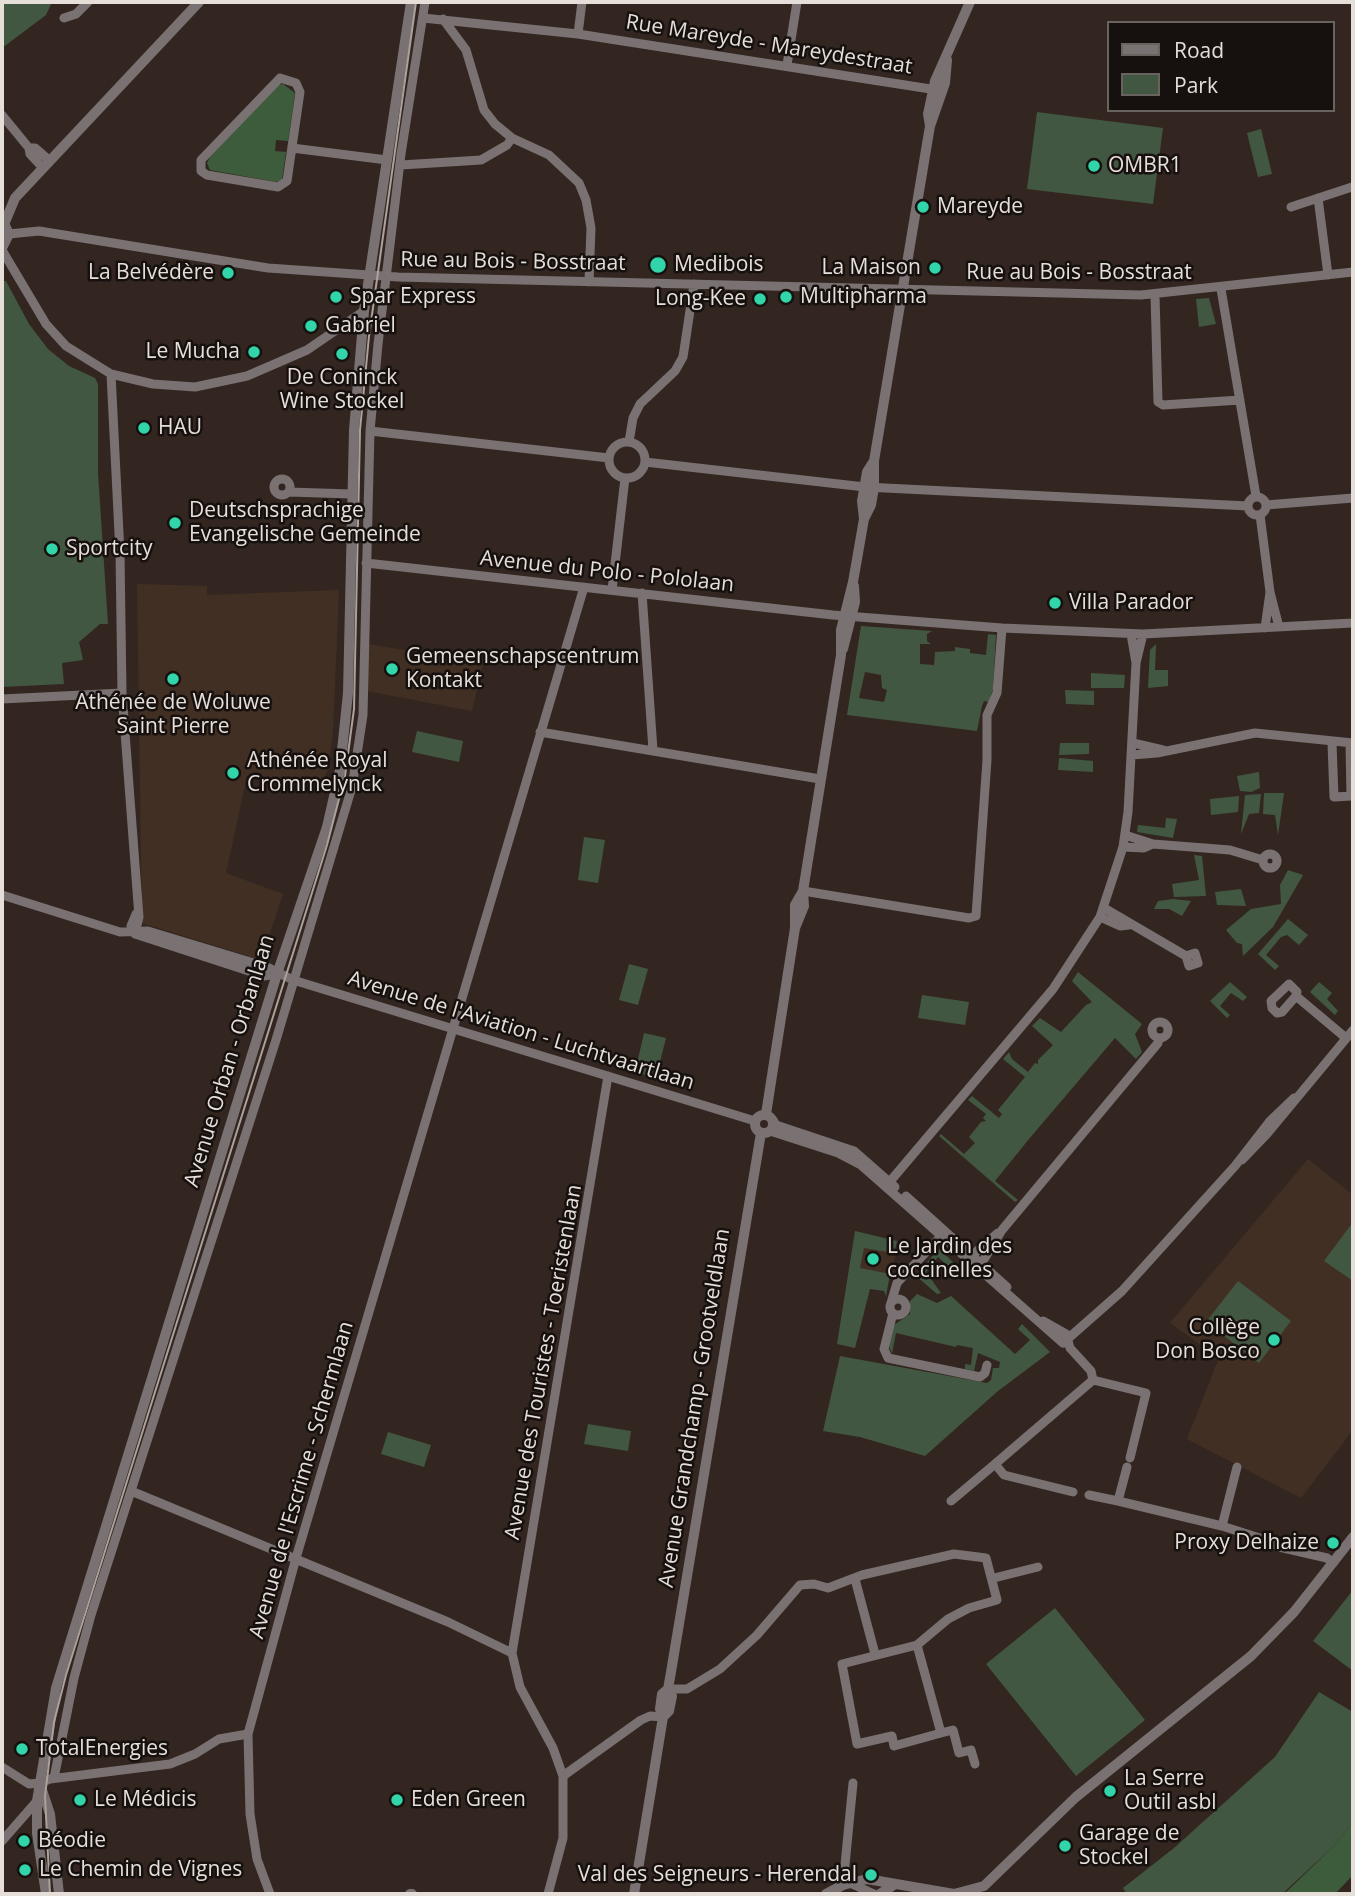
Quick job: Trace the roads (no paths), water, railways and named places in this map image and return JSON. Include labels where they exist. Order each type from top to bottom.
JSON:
[{"type":"street","points":[[64,18],[76,14],[88,2]]},
{"type":"street","points":[[2,204],[196,2]]},
{"type":"street","name":"Avenue Orban - Orbanlaan","points":[[46,1894],[37,1833],[37,1801],[45,1739],[64,1660],[277,974],[327,827],[344,748],[348,693],[351,494],[364,311],[411,2]]},
{"type":"street","name":"Avenue Orban - Orbanlaan","points":[[54,1778],[74,1678],[341,830],[356,764],[363,715],[370,431],[378,337],[425,2]]},
{"type":"street","points":[[578,34],[582,2]]},
{"type":"street","points":[[787,65],[797,2]]},
{"type":"street","name":"Avenue Grandchamp - Grootveldlaan","points":[[634,1894],[663,1717],[669,1711],[671,1696],[668,1689],[768,1125],[795,928],[804,906],[803,891],[820,779],[930,126],[947,60],[970,2]]},
{"type":"street","name":"Rue Mareyde - Mareydestraat","points":[[423,18],[578,34],[938,90]]},
{"type":"street","points":[[443,19],[466,50],[484,110],[512,138],[550,155],[579,183],[586,200],[590,228],[589,282]]},
{"type":"street","points":[[280,78],[299,87],[292,148],[287,181],[278,187],[206,175],[200,164],[280,78]]},
{"type":"street","points":[[2,115],[9,128],[29,148],[35,148],[44,163]]},
{"type":"street","points":[[401,165],[481,160],[507,145],[512,138]]},
{"type":"street","points":[[292,148],[387,160]]},
{"type":"street","points":[[44,163],[10,204],[3,221],[9,234],[2,249],[46,324],[80,357],[111,374],[153,384],[195,387],[236,379],[270,368],[307,350],[364,311]]},
{"type":"street","points":[[1291,207],[1352,187]]},
{"type":"street","points":[[1318,198],[1328,275]]},
{"type":"street","name":"Rue au Bois - Bosstraat","points":[[9,234],[32,231],[268,268],[386,276],[589,282],[1155,295],[1353,272]]},
{"type":"street","points":[[629,442],[633,418],[640,404],[675,371],[683,357],[694,284]]},
{"type":"street","points":[[1221,289],[1256,496],[1266,505],[1353,498]]},
{"type":"street","points":[[1155,295],[1158,402],[1163,405],[1240,400]]},
{"type":"street","points":[[362,334],[378,337]]},
{"type":"street","points":[[111,374],[120,553],[122,693],[136,914],[139,926],[135,934]]},
{"type":"street","points":[[370,431],[609,458]]},
{"type":"street","points":[[629,442],[643,450],[645,463],[639,474],[625,478],[615,473],[609,458],[614,447],[629,442]]},
{"type":"street","points":[[645,463],[869,488],[1248,506]]},
{"type":"street","points":[[612,590],[625,478]]},
{"type":"street","points":[[289,492],[351,494]]},
{"type":"street","points":[[1248,506],[1256,496]]},
{"type":"street","points":[[1266,505],[1260,515],[1270,592],[1279,627]]},
{"type":"street","points":[[1248,506],[1252,513],[1260,515]]},
{"type":"street","name":"Avenue du Polo - Pololaan","points":[[366,563],[848,616],[1002,628],[1143,634],[1353,623]]},
{"type":"street","name":"Avenue de l'Escrime - Schermlaan","points":[[270,1894],[257,1858],[250,1814],[247,1734],[296,1558],[584,587]]},
{"type":"street","points":[[1265,628],[1270,592]]},
{"type":"street","points":[[642,593],[653,750]]},
{"type":"street","points":[[803,891],[969,918],[976,916],[987,760],[987,715],[997,693],[1002,628]]},
{"type":"street","points":[[1131,634],[1136,663]]},
{"type":"street","points":[[887,1184],[1053,989],[1102,912],[1125,835],[1133,743],[1136,663],[1143,634]]},
{"type":"street","points":[[2,699],[122,693]]},
{"type":"street","points":[[540,732],[820,779]]},
{"type":"street","points":[[1132,755],[1157,754],[1163,750],[1255,733],[1352,744],[1351,796],[1334,797],[1332,743]]},
{"type":"street","points":[[1133,743],[1163,750]]},
{"type":"street","points":[[1125,835],[1153,844],[1230,850],[1263,860]]},
{"type":"street","points":[[1123,847],[1144,848],[1153,844]]},
{"type":"street","name":"Avenue de l'Aviation - Luchtvaartlaan","points":[[2,895],[120,932],[135,934],[148,931],[267,967],[293,980],[755,1121]]},
{"type":"street","points":[[1102,912],[1120,926],[1129,925],[1186,956]]},
{"type":"street","points":[[1296,996],[1346,1038]]},
{"type":"street","points":[[1069,1340],[1122,1292],[1235,1166],[1263,1140],[1294,1098],[1353,1030]]},
{"type":"street","points":[[974,1262],[1158,1043],[1159,1038]]},
{"type":"street","name":"Avenue des Touristes - Toeristenlaan","points":[[512,1653],[608,1076]]},
{"type":"street","points":[[755,1121],[757,1129],[776,1125],[854,1151],[974,1262],[1069,1340],[1075,1355],[1091,1371],[1093,1380]]},
{"type":"street","points":[[974,1262],[1002,1230]]},
{"type":"street","points":[[943,1234],[893,1289],[884,1349],[888,1358],[980,1377],[985,1373],[987,1365]]},
{"type":"street","points":[[892,1308],[904,1313],[906,1307],[903,1279]]},
{"type":"street","points":[[892,1308],[898,1298],[904,1301]]},
{"type":"street","points":[[1093,1380],[1146,1393],[1118,1502]]},
{"type":"street","points":[[951,1500],[1093,1380]]},
{"type":"street","points":[[995,1464],[1004,1475],[1073,1492]]},
{"type":"street","points":[[1222,1526],[1237,1467]]},
{"type":"street","points":[[131,1491],[448,1622],[512,1653],[520,1687],[552,1748],[562,1776],[563,1838],[548,1894]]},
{"type":"street","points":[[1089,1495],[1222,1526],[1279,1547],[1327,1558],[1333,1563]]},
{"type":"street","points":[[826,1894],[856,1885],[894,1884],[954,1894],[971,1891],[991,1881],[1076,1797],[1251,1656],[1294,1612],[1353,1537]]},
{"type":"street","points":[[668,1689],[687,1689],[720,1669],[757,1635],[800,1585],[814,1584],[828,1588],[862,1575],[954,1554],[986,1558],[994,1578],[997,1600],[969,1608],[948,1619],[918,1645],[842,1664],[857,1744],[892,1736],[894,1746],[953,1730],[959,1753],[971,1749],[975,1764]]},
{"type":"street","points":[[994,1578],[1038,1567]]},
{"type":"street","points":[[855,1579],[875,1654]]},
{"type":"street","points":[[918,1645],[941,1733]]},
{"type":"street","points":[[562,1776],[641,1720],[649,1716],[663,1717]]},
{"type":"street","points":[[2,1767],[29,1784],[40,1783],[54,1778],[170,1763],[195,1754],[219,1739],[247,1734]]},
{"type":"street","name":"Avenue Orban - Orbanlaan","points":[[40,1783],[50,1814],[59,1894]]},
{"type":"street","points":[[853,1783],[856,1885]]},
{"type":"street","points":[[2,1841],[37,1801]]},
{"type":"street","points":[[880,1894],[894,1884]]},
{"type":"street","points":[[856,1885],[874,1894]]},
{"type":"tram line","points":[[50,1894],[45,1796],[54,1722],[66,1675],[327,845],[345,776],[354,709],[360,430],[369,336],[416,2]]},
{"type":"place","name":"OMBR1","points":[[1094,166]]},
{"type":"place","name":"Mareyde","points":[[923,207]]},
{"type":"place","name":"Medibois","points":[[658,265]]},
{"type":"place","name":"La Maison","points":[[935,268]]},
{"type":"place","name":"La Belvédère","points":[[228,273]]},
{"type":"place","name":"Spar Express","points":[[336,297]]},
{"type":"place","name":"Multipharma","points":[[786,297]]},
{"type":"place","name":"Long-Kee","points":[[760,299]]},
{"type":"place","name":"Gabriel","points":[[311,326]]},
{"type":"place","name":"Le Mucha","points":[[254,352]]},
{"type":"place","name":"De Coninck Wine Stockel","points":[[342,354]]},
{"type":"place","name":"HAU","points":[[144,428]]},
{"type":"place","name":"Deutschsprachige Evangelische Gemeinde","points":[[175,523]]},
{"type":"place","name":"Sportcity","points":[[52,549]]},
{"type":"place","name":"Villa Parador","points":[[1055,603]]},
{"type":"place","name":"Gemeenschapscentrum Kontakt","points":[[392,669]]},
{"type":"place","name":"Athénée de Woluwe Saint Pierre","points":[[173,679]]},
{"type":"place","name":"Athénée Royal Crommelynck","points":[[233,773]]},
{"type":"place","name":"Le Jardin des coccinelles","points":[[873,1259]]},
{"type":"place","name":"Collège Don Bosco","points":[[1274,1340]]},
{"type":"place","name":"Proxy Delhaize","points":[[1333,1543]]},
{"type":"place","name":"TotalEnergies","points":[[22,1749]]},
{"type":"place","name":"La Serre Outil asbl","points":[[1110,1791]]},
{"type":"place","name":"Le Médicis","points":[[80,1800]]},
{"type":"place","name":"Eden Green","points":[[397,1800]]},
{"type":"place","name":"Béodie","points":[[24,1841]]},
{"type":"place","name":"Garage de Stockel","points":[[1065,1846]]},
{"type":"place","name":"Le Chemin de Vignes","points":[[25,1870]]},
{"type":"place","name":"Val des Seigneurs - Herendal","points":[[871,1875]]}]
